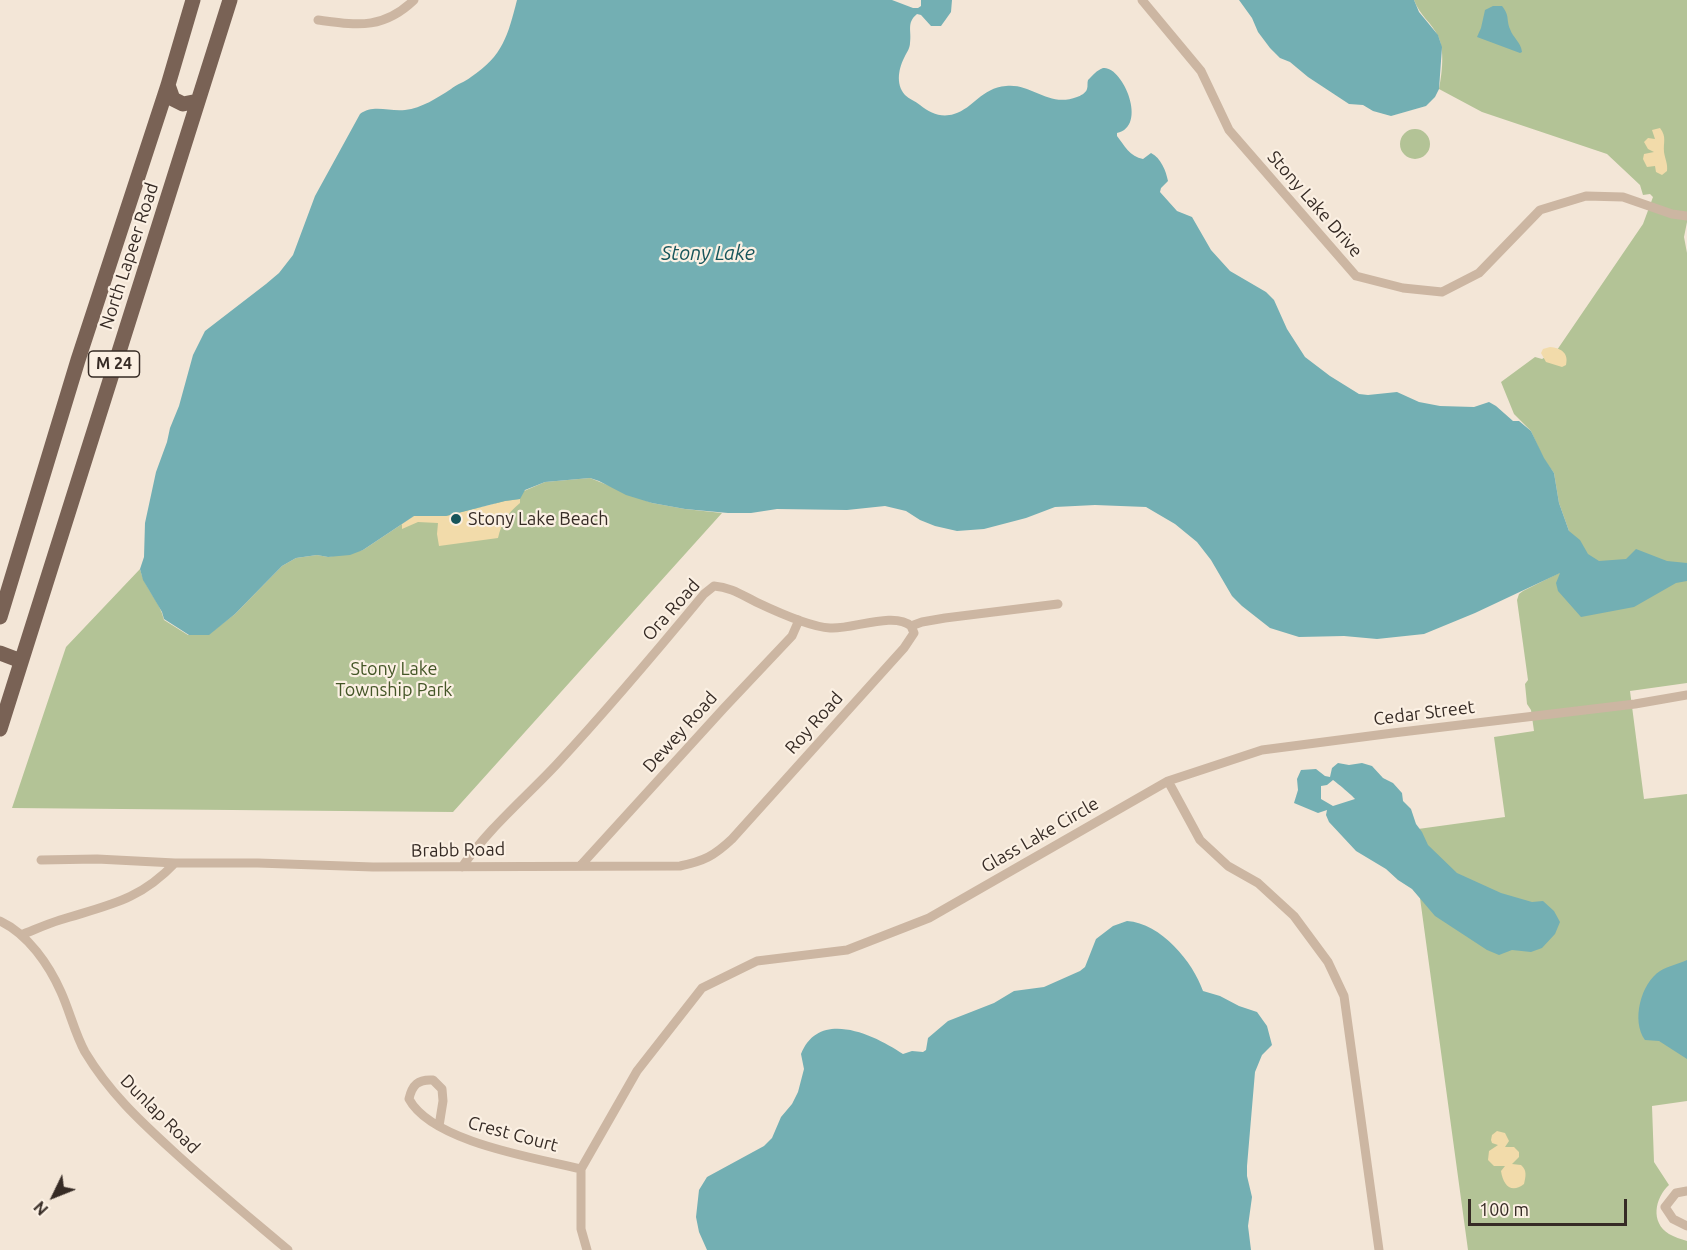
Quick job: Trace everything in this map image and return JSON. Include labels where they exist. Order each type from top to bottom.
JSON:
[{"type":"main road","name":"North Lapeer Road","points":[[0,617],[193,0]]},
{"type":"main road","name":"North Lapeer Road","points":[[0,729],[230,0]]},
{"type":"main road","points":[[168,85],[173,99],[183,104],[198,101]]},
{"type":"main road","points":[[0,653],[21,662]]},
{"type":"street","points":[[318,21],[360,25],[381,22],[403,10],[414,0]]},
{"type":"street","name":"Stony Lake Drive","points":[[1142,0],[1201,71],[1229,130],[1356,276],[1403,288],[1442,292],[1479,273],[1540,210],[1586,196],[1623,196],[1672,214],[1687,216]]},
{"type":"street","name":"Ora Road","points":[[462,867],[475,848],[557,764],[704,594],[714,586],[725,587],[776,612],[830,628],[901,621],[911,626],[945,618],[1058,604]]},
{"type":"street","name":"Dewey Road","points":[[581,865],[786,643],[799,620]]},
{"type":"street","name":"Roy Road","points":[[732,839],[904,648],[914,633],[911,626]]},
{"type":"street","name":"Cedar Street","points":[[1168,781],[1262,750],[1635,704],[1687,695]]},
{"type":"street","points":[[1168,781],[1200,840],[1228,866],[1258,883],[1293,916],[1328,962],[1344,996],[1378,1250]]},
{"type":"street","name":"Glass Lake Circle","points":[[587,1250],[581,1229],[581,1169],[637,1071],[702,988],[757,961],[847,950],[929,918],[1168,781]]},
{"type":"street","name":"Brabb Road","points":[[40,860],[373,867],[680,866],[710,858],[732,839]]},
{"type":"street","points":[[21,935],[59,920],[113,905],[136,894],[164,875],[175,862]]},
{"type":"street","name":"Dunlap Road","points":[[0,921],[9,925],[27,940],[51,972],[62,993],[84,1050],[105,1083],[127,1110],[193,1170],[288,1250]]},
{"type":"street","name":"Crest Court","points":[[439,1126],[443,1101],[442,1089],[433,1080],[418,1082],[411,1087],[409,1099],[414,1110],[439,1126],[461,1139],[581,1169]]},
{"type":"street","points":[[1687,1191],[1676,1193],[1665,1207],[1673,1219],[1687,1226]]},
{"type":"green space","points":[[1414,0],[1687,0],[1687,222],[1684,237],[1687,253],[1687,683],[1630,691],[1644,799],[1687,794],[1687,1101],[1652,1106],[1654,1162],[1669,1185],[1660,1196],[1657,1217],[1663,1229],[1669,1234],[1687,1241],[1687,1250],[1468,1250],[1417,876],[1418,829],[1505,817],[1494,737],[1534,731],[1531,710],[1527,704],[1525,684],[1528,680],[1517,600],[1523,591],[1561,572],[1569,531],[1559,503],[1554,473],[1543,458],[1531,431],[1514,414],[1501,382],[1535,357],[1542,359],[1557,350],[1643,224],[1653,197],[1650,194],[1643,195],[1640,185],[1607,154],[1482,112],[1439,89],[1442,48],[1435,31],[1419,11]]},
{"type":"green space","points":[[1415,129],[1425,134],[1430,144],[1425,154],[1415,159],[1405,154],[1400,144],[1405,134]]},
{"type":"green space","name":"Stony Lake Township Park","points":[[590,478],[652,503],[722,513],[453,812],[12,808],[66,647],[140,569],[164,620],[188,635],[209,634],[235,614],[282,566],[296,558],[317,555],[328,557],[363,550],[414,516],[489,506],[545,482]]},
{"type":"sand","points":[[1660,128],[1664,137],[1667,164],[1667,171],[1662,175],[1656,172],[1655,166],[1647,167],[1643,159],[1644,154],[1654,152],[1648,149],[1644,142],[1648,138],[1655,139],[1652,130]]},
{"type":"sand","points":[[1550,347],[1565,354],[1566,365],[1562,367],[1546,362],[1541,353],[1543,349]]},
{"type":"sand","name":"Stony Lake Beach","points":[[520,499],[520,503],[501,527],[498,538],[439,546],[438,523],[418,522],[402,529],[402,523],[414,516],[446,516]]},
{"type":"sand","points":[[1497,1131],[1505,1133],[1509,1141],[1505,1147],[1514,1147],[1519,1152],[1519,1157],[1512,1164],[1521,1165],[1526,1176],[1524,1184],[1519,1187],[1508,1187],[1501,1171],[1505,1166],[1494,1166],[1488,1160],[1489,1151],[1498,1145],[1492,1143],[1491,1140],[1492,1135]]},
{"type":"water","name":"Stony Lake","points":[[517,0],[892,0],[918,8],[921,6],[921,0],[952,0],[951,12],[941,26],[931,26],[921,15],[917,14],[914,17],[910,24],[910,47],[901,65],[899,76],[900,86],[905,95],[940,115],[961,111],[990,90],[1006,86],[1024,88],[1057,100],[1067,100],[1085,92],[1088,80],[1097,72],[1103,68],[1110,70],[1124,85],[1132,109],[1131,119],[1126,128],[1117,133],[1117,136],[1134,156],[1143,159],[1151,153],[1158,158],[1168,181],[1160,192],[1177,211],[1192,217],[1211,250],[1230,271],[1266,292],[1274,300],[1287,329],[1305,357],[1359,394],[1397,392],[1419,402],[1440,406],[1474,407],[1489,402],[1496,406],[1513,421],[1519,421],[1531,431],[1554,473],[1559,503],[1569,531],[1580,540],[1588,554],[1599,561],[1626,559],[1636,549],[1667,561],[1687,563],[1687,581],[1676,583],[1634,607],[1581,617],[1558,591],[1556,583],[1560,573],[1424,634],[1377,639],[1344,636],[1299,637],[1270,628],[1242,606],[1232,596],[1211,560],[1197,542],[1175,524],[1146,507],[1095,505],[1055,507],[1026,518],[984,529],[957,531],[935,526],[906,511],[885,506],[847,510],[777,509],[751,513],[685,509],[626,495],[590,478],[545,482],[525,490],[520,499],[446,516],[414,516],[363,550],[350,555],[328,557],[317,555],[296,558],[282,566],[235,614],[209,635],[189,635],[164,619],[143,580],[140,569],[144,557],[145,523],[156,472],[179,406],[193,355],[205,331],[279,273],[293,255],[315,196],[360,114],[370,109],[411,109],[435,99],[469,79],[490,61],[503,44]]},
{"type":"water","points":[[1239,0],[1414,0],[1419,12],[1438,35],[1442,47],[1439,89],[1426,106],[1391,116],[1373,111],[1363,105],[1349,104],[1290,62],[1280,58],[1258,32],[1252,18]]},
{"type":"water","points":[[1493,6],[1502,6],[1504,9],[1510,29],[1522,52],[1477,37],[1485,10]]},
{"type":"water","points":[[1338,763],[1349,765],[1362,763],[1372,766],[1402,793],[1403,801],[1411,809],[1416,824],[1428,845],[1457,873],[1501,893],[1532,902],[1543,901],[1554,911],[1560,922],[1555,934],[1542,948],[1531,952],[1512,950],[1499,955],[1487,950],[1435,916],[1412,889],[1386,869],[1356,851],[1329,822],[1326,815],[1327,810],[1318,813],[1294,803],[1298,790],[1297,779],[1301,770],[1316,769],[1330,777],[1332,768]],"holes":[[[1333,780],[1348,792],[1355,799],[1333,806],[1321,799],[1321,786]]]},
{"type":"water","points":[[1127,921],[1140,923],[1152,929],[1174,946],[1192,968],[1203,991],[1257,1012],[1267,1026],[1272,1045],[1262,1055],[1255,1072],[1247,1166],[1252,1197],[1248,1226],[1251,1250],[707,1250],[699,1232],[696,1217],[699,1190],[707,1177],[764,1146],[772,1138],[781,1117],[798,1092],[804,1069],[801,1054],[809,1040],[821,1032],[834,1029],[848,1030],[878,1040],[903,1054],[912,1051],[923,1052],[926,1050],[928,1038],[948,1021],[994,1003],[1014,991],[1044,987],[1080,971],[1085,967],[1096,939],[1113,926]]},
{"type":"water","points":[[1687,960],[1687,1059],[1659,1041],[1645,1040],[1639,1023],[1639,1013],[1643,993],[1653,977],[1663,969]]},
{"type":"place","name":"Stony Lake Beach","points":[[456,519]]}]
